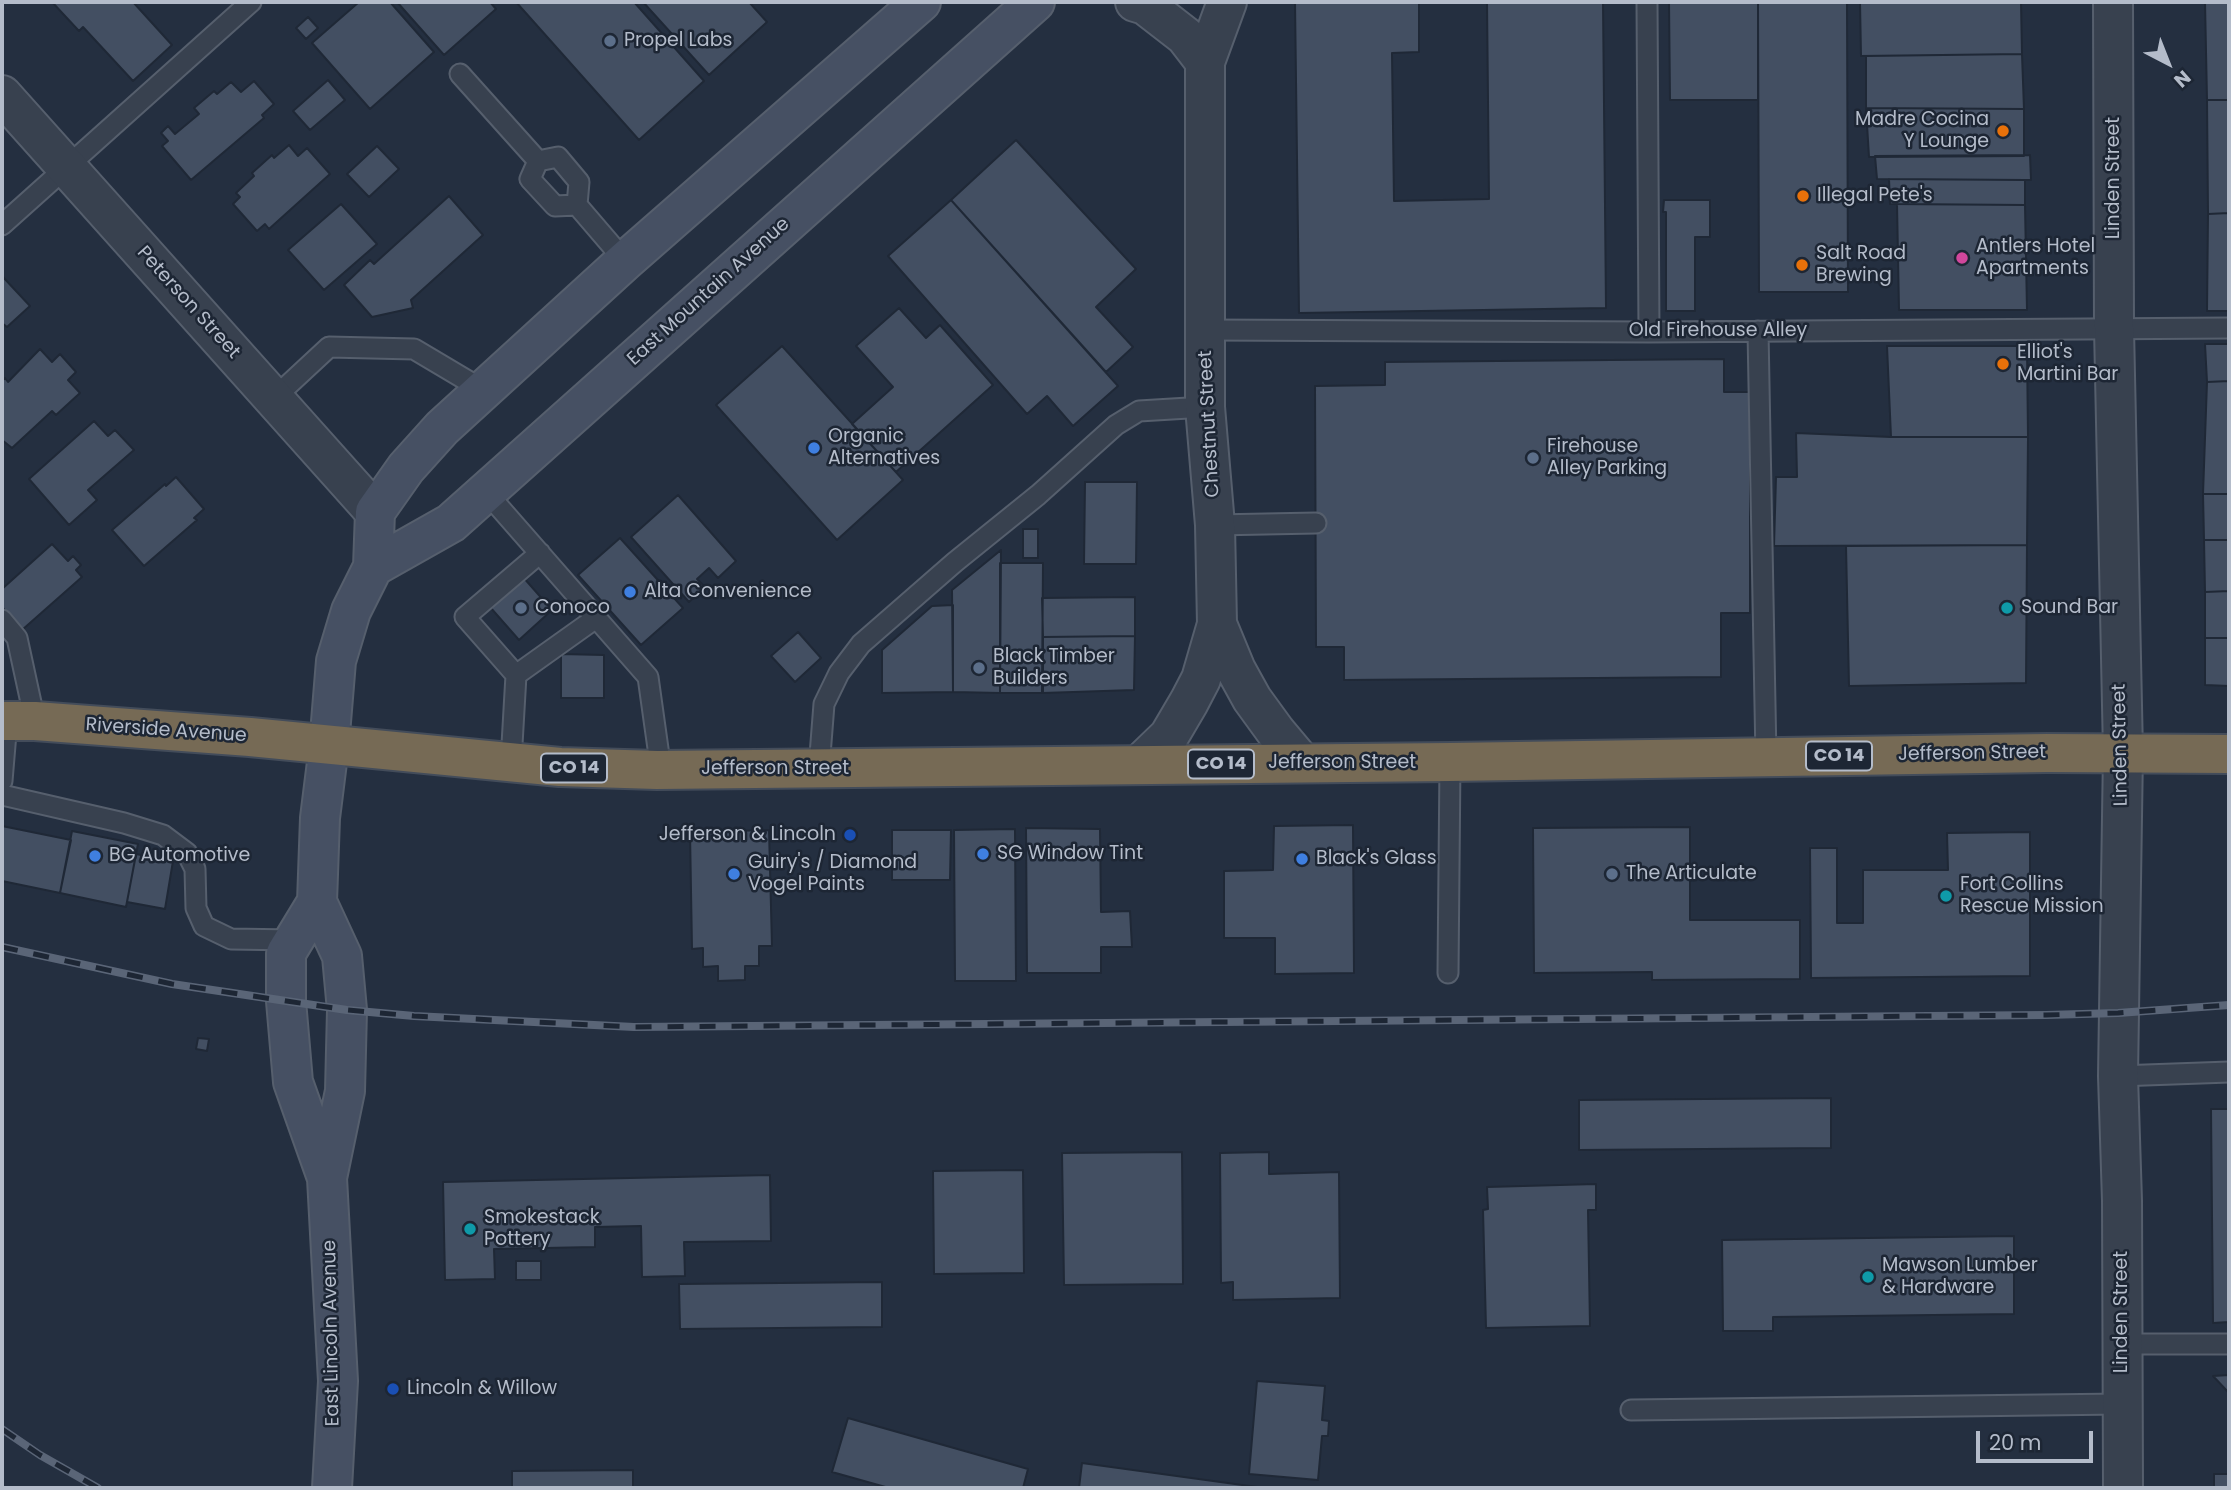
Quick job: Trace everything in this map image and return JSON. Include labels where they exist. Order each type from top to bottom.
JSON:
[{"type":"highway","name":"Riverside Avenue","points":[[15,721],[250,737],[329,746]]},
{"type":"highway","name":"Jefferson Street","points":[[329,746],[560,767],[661,770],[2123,752],[2229,754]]},
{"type":"street","points":[[329,746],[336,661],[351,611],[373,567],[375,512],[406,468],[442,428],[625,261],[921,2]]},
{"type":"street","name":"East Mountain Avenue","points":[[373,567],[451,523],[1035,2]]},
{"type":"street","points":[[1135,2],[1145,5],[1185,36],[1205,62]]},
{"type":"street","points":[[1205,62],[1227,2]]},
{"type":"street","name":"Linden Street","points":[[2113,2],[2114,328],[2123,752],[2118,1076],[2122,1201],[2123,1488]]},
{"type":"street","name":"Chestnut Street","points":[[1140,764],[1169,736],[1189,702],[1201,679],[1217,624],[1215,525],[1205,407],[1205,62]]},
{"type":"street","name":"Peterson Street","points":[[2,95],[375,512]]},
{"type":"street","points":[[1217,624],[1236,670],[1252,699],[1302,763]]},
{"type":"street","name":"East Lincoln Avenue","points":[[329,746],[320,818],[317,902],[342,956],[347,1010],[345,1091],[327,1178],[338,1381],[332,1488]]},
{"type":"street","name":"East Lincoln Avenue","points":[[317,902],[286,953],[286,1001],[293,1082],[327,1178]]},
{"type":"lane","points":[[2,225],[251,2]]},
{"type":"lane","points":[[1647,2],[1649,332]]},
{"type":"lane","points":[[460,74],[538,161]]},
{"type":"lane","points":[[538,161],[558,157],[579,182],[577,205],[625,261]]},
{"type":"lane","points":[[538,161],[530,179],[555,206],[577,205]]},
{"type":"lane","name":"Old Firehouse Alley","points":[[1206,331],[1649,332],[2229,328]]},
{"type":"lane","points":[[1758,331],[1766,758]]},
{"type":"lane","points":[[273,399],[329,348],[414,349],[483,390]]},
{"type":"lane","points":[[819,768],[824,704],[839,673],[861,644],[955,562],[1038,495],[1116,425],[1139,411],[1205,407]]},
{"type":"lane","points":[[486,492],[648,677],[661,770]]},
{"type":"lane","points":[[1215,525],[1316,523]]},
{"type":"lane","points":[[511,762],[516,675],[465,617],[540,553]]},
{"type":"lane","points":[[516,675],[596,618]]},
{"type":"lane","points":[[2,620],[17,638],[15,721],[2,781]]},
{"type":"lane","points":[[1448,973],[1450,762]]},
{"type":"lane","points":[[2,795],[124,822],[163,835],[187,853],[195,869],[196,908],[204,926],[231,939],[294,940]]},
{"type":"lane","points":[[2118,1076],[2229,1072]]},
{"type":"lane","points":[[2122,1344],[2229,1344]]},
{"type":"lane","points":[[1631,1410],[2122,1404]]},
{"type":"building","points":[[52,2],[133,2],[172,45],[133,81],[83,27],[79,31]]},
{"type":"building","points":[[359,2],[390,2],[434,52],[370,109],[312,43]]},
{"type":"building","points":[[397,2],[490,2],[496,9],[444,55]]},
{"type":"building","name":"Propel Labs","points":[[516,2],[634,2],[704,81],[639,140]]},
{"type":"building","points":[[643,2],[749,2],[767,22],[709,75]]},
{"type":"building","points":[[1295,2],[1419,2],[1419,52],[1392,53],[1394,201],[1489,199],[1487,2],[1603,2],[1606,308],[1299,313]]},
{"type":"building","points":[[1669,2],[1758,2],[1758,100],[1670,100]]},
{"type":"building","name":"Illegal Pete's","points":[[1758,2],[1847,2],[1848,292],[1759,292]]},
{"type":"building","points":[[1860,2],[2021,2],[2022,54],[1861,56]]},
{"type":"building","points":[[2205,2],[2229,2],[2229,100],[2207,100]]},
{"type":"building","points":[[308,17],[318,28],[306,39],[296,28]]},
{"type":"building","points":[[2022,54],[2024,109],[1866,108],[1866,56]]},
{"type":"building","points":[[328,80],[345,100],[310,130],[293,111]]},
{"type":"building","points":[[254,81],[274,104],[262,115],[264,118],[191,180],[162,146],[168,141],[161,133],[168,126],[175,134],[199,114],[194,108],[214,91],[217,94],[231,82],[241,92]]},
{"type":"building","points":[[2207,100],[2229,100],[2229,213],[2208,214]]},
{"type":"building","points":[[1866,108],[2024,109],[2024,156],[1869,157]]},
{"type":"building","points":[[1016,140],[1136,269],[1096,307],[1133,347],[1106,372],[951,200]]},
{"type":"building","points":[[289,145],[298,156],[307,148],[330,174],[269,229],[265,224],[257,231],[233,204],[240,197],[236,193],[254,176],[252,173],[272,155],[274,158]]},
{"type":"building","points":[[377,146],[399,169],[369,197],[347,174]]},
{"type":"building","points":[[2030,155],[2031,180],[1877,179],[1875,156]]},
{"type":"building","points":[[1889,179],[2025,180],[2025,205],[1890,204]]},
{"type":"building","points":[[449,196],[483,235],[411,300],[413,308],[372,317],[344,285],[370,260],[374,264]]},
{"type":"building","points":[[951,200],[1118,386],[1073,426],[1047,396],[1027,414],[888,256]]},
{"type":"building","points":[[1664,200],[1710,200],[1710,237],[1695,237],[1695,311],[1666,311]]},
{"type":"building","points":[[341,204],[377,244],[324,290],[288,250]]},
{"type":"building","name":"Antlers Hotel Apartments","points":[[1897,204],[2025,205],[2027,310],[1899,310]]},
{"type":"building","points":[[2229,213],[2229,311],[2207,311],[2208,214]]},
{"type":"building","points":[[2,276],[30,306],[7,327],[2,323]]},
{"type":"building","points":[[899,308],[926,338],[940,325],[993,385],[896,472],[852,424],[893,387],[856,346]]},
{"type":"building","points":[[2205,344],[2229,344],[2229,381],[2207,382]]},
{"type":"building","name":"Organic Alternatives","points":[[782,346],[903,480],[837,540],[716,405]]},
{"type":"building","points":[[1887,346],[2027,346],[2028,437],[1891,437]]},
{"type":"building","points":[[40,349],[52,362],[60,354],[76,372],[68,380],[80,393],[56,415],[52,411],[12,448],[2,440],[2,381],[5,378],[8,382]]},
{"type":"building","name":"Firehouse Alley Parking","points":[[1724,359],[1724,392],[1750,392],[1750,613],[1721,613],[1721,677],[1344,680],[1344,647],[1316,647],[1315,386],[1385,385],[1385,362]]},
{"type":"building","points":[[2229,381],[2229,494],[2203,494],[2207,382]]},
{"type":"building","points":[[94,421],[108,436],[115,430],[134,450],[88,490],[97,500],[69,525],[29,479]]},
{"type":"building","points":[[1796,433],[1891,437],[2028,437],[2027,545],[1774,546],[1776,477],[1797,477]]},
{"type":"building","points":[[176,477],[204,509],[194,518],[197,520],[144,566],[112,530]]},
{"type":"building","points":[[1085,482],[1137,482],[1136,564],[1084,564]]},
{"type":"building","points":[[2203,494],[2229,494],[2229,540],[2204,540]]},
{"type":"building","points":[[678,495],[736,561],[718,578],[709,568],[697,579],[705,587],[689,602],[631,537]]},
{"type":"building","points":[[1023,529],[1038,529],[1038,558],[1023,558]]},
{"type":"building","name":"Alta Convenience","points":[[620,538],[683,608],[641,645],[578,575]]},
{"type":"building","points":[[2204,540],[2229,540],[2229,591],[2205,592]]},
{"type":"building","points":[[52,544],[68,561],[73,556],[81,565],[76,570],[82,577],[22,630],[2,607],[2,589]]},
{"type":"building","points":[[2027,545],[2026,683],[1849,686],[1846,546]]},
{"type":"building","points":[[1001,550],[1000,693],[953,692],[952,590]]},
{"type":"building","points":[[1000,563],[1043,563],[1042,693],[1000,693]]},
{"type":"building","name":"Conoco","points":[[523,577],[552,610],[519,640],[490,607]]},
{"type":"building","points":[[2229,591],[2229,638],[2205,638],[2205,592]]},
{"type":"building","points":[[1135,597],[1135,636],[1043,637],[1042,598]]},
{"type":"building","points":[[953,605],[953,692],[882,693],[882,650],[932,606]]},
{"type":"building","points":[[798,632],[821,658],[795,682],[771,656]]},
{"type":"building","points":[[1135,636],[1134,690],[1043,693],[1043,637]]},
{"type":"building","points":[[2205,638],[2229,638],[2229,686],[2205,685]]},
{"type":"building","name":"Conoco","points":[[561,654],[604,655],[604,698],[561,698]]},
{"type":"building","points":[[1353,825],[1354,973],[1275,974],[1275,938],[1224,938],[1224,871],[1273,870],[1274,826]]},
{"type":"building","points":[[2,826],[71,840],[60,893],[2,881]]},
{"type":"building","name":"The Articulate","points":[[1690,827],[1690,920],[1800,920],[1800,979],[1652,980],[1652,972],[1534,973],[1533,828]]},
{"type":"building","points":[[1026,828],[1100,829],[1101,912],[1130,911],[1132,947],[1101,947],[1101,973],[1027,973]]},
{"type":"building","points":[[1015,829],[1016,981],[955,981],[954,830]]},
{"type":"building","points":[[769,830],[772,946],[759,946],[759,966],[745,966],[745,980],[718,981],[718,966],[703,967],[703,948],[692,949],[690,832]]},
{"type":"building","points":[[892,830],[951,830],[950,880],[892,880]]},
{"type":"building","points":[[72,831],[138,844],[126,907],[60,893]]},
{"type":"building","name":"Fort Collins Rescue Mission","points":[[2030,832],[2030,976],[1811,978],[1810,848],[1837,848],[1837,923],[1863,923],[1863,870],[1948,870],[1947,833]]},
{"type":"building","points":[[136,854],[173,861],[165,909],[127,902]]},
{"type":"building","points":[[198,1038],[209,1039],[207,1051],[196,1049]]},
{"type":"building","points":[[1831,1098],[1831,1148],[1579,1150],[1579,1100]]},
{"type":"building","points":[[2211,1109],[2229,1109],[2229,1322],[2213,1323]]},
{"type":"building","points":[[1182,1152],[1183,1284],[1064,1285],[1062,1153]]},
{"type":"building","points":[[1269,1152],[1269,1174],[1339,1172],[1340,1298],[1233,1300],[1233,1282],[1221,1283],[1220,1153]]},
{"type":"building","points":[[1023,1170],[1024,1273],[934,1274],[933,1171]]},
{"type":"building","points":[[770,1175],[771,1241],[684,1242],[685,1276],[642,1277],[641,1226],[595,1227],[595,1247],[494,1249],[495,1279],[445,1280],[443,1182]]},
{"type":"building","points":[[1596,1184],[1596,1210],[1588,1210],[1590,1326],[1486,1328],[1483,1210],[1488,1209],[1487,1187]]},
{"type":"building","name":"Mawson Lumber & Hardware","points":[[2014,1236],[2014,1314],[1773,1317],[1773,1331],[1723,1331],[1722,1240]]},
{"type":"building","points":[[516,1261],[541,1261],[541,1280],[516,1280]]},
{"type":"building","points":[[882,1282],[882,1327],[680,1329],[679,1284]]},
{"type":"building","points":[[2229,1375],[2229,1393],[2213,1376]]},
{"type":"building","points":[[1257,1381],[1325,1386],[1322,1420],[1329,1421],[1328,1436],[1322,1436],[1318,1480],[1249,1474]]},
{"type":"building","points":[[848,1418],[1028,1469],[1023,1488],[889,1488],[832,1472]]},
{"type":"building","points":[[1082,1463],[1264,1488],[1079,1488]]},
{"type":"building","points":[[633,1470],[633,1488],[512,1488],[512,1471]]},
{"type":"building","points":[[2214,1474],[2229,1474],[2229,1488],[2214,1488]]},
{"type":"railway","points":[[2,947],[172,984],[347,1010],[634,1027],[2046,1015],[2229,1005]]},
{"type":"railway","points":[[2,1429],[40,1455],[98,1488]]},
{"type":"place","name":"Propel Labs","points":[[610,41]]},
{"type":"place","name":"Madre Cocina Y Lounge","points":[[2003,131]]},
{"type":"place","name":"Illegal Pete's","points":[[1803,196]]},
{"type":"place","name":"Antlers Hotel Apartments","points":[[1962,258]]},
{"type":"place","name":"Salt Road Brewing","points":[[1802,265]]},
{"type":"place","name":"Elliot's Martini Bar","points":[[2003,364]]},
{"type":"place","name":"Organic Alternatives","points":[[814,448]]},
{"type":"place","name":"Firehouse Alley Parking","points":[[1533,458]]},
{"type":"place","name":"Alta Convenience","points":[[630,592]]},
{"type":"place","name":"Conoco","points":[[521,608]]},
{"type":"place","name":"Sound Bar","points":[[2007,608]]},
{"type":"place","name":"Black Timber Builders","points":[[979,668]]},
{"type":"place","name":"Jefferson & Lincoln","points":[[850,835]]},
{"type":"place","name":"SG Window Tint","points":[[983,854]]},
{"type":"place","name":"BG Automotive","points":[[95,856]]},
{"type":"place","name":"Black's Glass","points":[[1302,859]]},
{"type":"place","name":"Guiry's / Diamond Vogel Paints","points":[[734,874]]},
{"type":"place","name":"The Articulate","points":[[1612,874]]},
{"type":"place","name":"Fort Collins Rescue Mission","points":[[1946,896]]},
{"type":"place","name":"Smokestack Pottery","points":[[470,1229]]},
{"type":"place","name":"Mawson Lumber & Hardware","points":[[1868,1277]]},
{"type":"place","name":"Lincoln & Willow","points":[[393,1389]]}]
